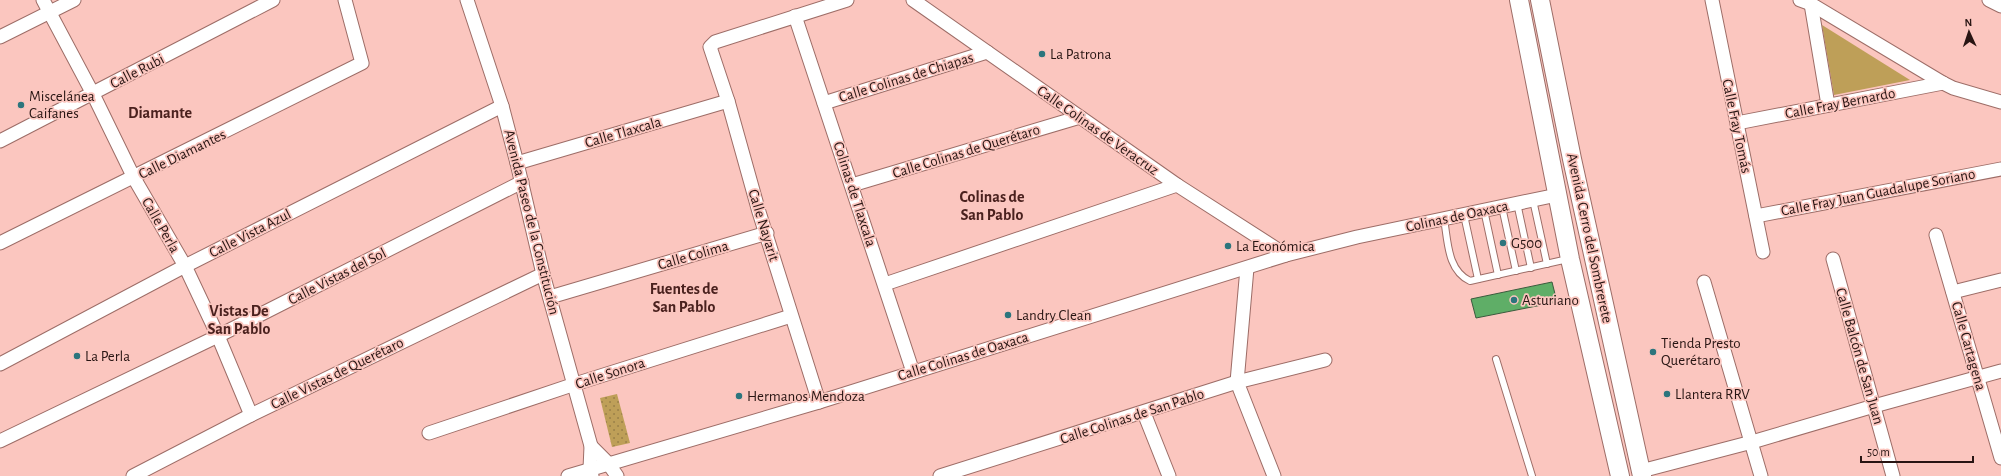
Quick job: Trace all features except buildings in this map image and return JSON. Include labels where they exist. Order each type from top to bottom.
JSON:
[{"type":"main road","name":"Avenida Cerro del Sombrerete","points":[[1519,0],[1570,259],[1620,476]]},
{"type":"main road","name":"Avenida Cerro del Sombrerete","points":[[1540,0],[1572,159],[1642,473]]},
{"type":"street","name":"Calle Perla","points":[[43,0],[93,94],[134,178],[185,266]]},
{"type":"street","points":[[0,37],[74,0]]},
{"type":"street","name":"Calle Rubi","points":[[0,141],[273,0]]},
{"type":"street","name":"Calle Diamantes","points":[[0,243],[134,178],[362,63],[345,0]]},
{"type":"street","name":"Avenida Paseo de la Constitución","points":[[467,0],[502,106],[518,163],[543,274],[575,384],[591,446],[591,473]]},
{"type":"street","points":[[795,16],[848,0]]},
{"type":"street","name":"Calle Colinas de Veracruz","points":[[913,0],[1177,186],[1286,256]]},
{"type":"street","name":"Calle Fray Tomás","points":[[1712,0],[1763,252]]},
{"type":"street","points":[[1990,0],[2001,6]]},
{"type":"street","points":[[1806,2],[1943,83],[2001,102]]},
{"type":"street","points":[[1806,2],[1828,105]]},
{"type":"street","name":"Calle Nayarit","points":[[795,16],[715,42],[710,47],[728,101],[759,212],[767,233],[818,402]]},
{"type":"street","name":"Colinas de Tlaxcala","points":[[795,16],[913,372]]},
{"type":"street","name":"Calle Colinas de Chiapas","points":[[824,103],[987,52]]},
{"type":"street","name":"Calle Fray Bernardo","points":[[1737,123],[1943,83]]},
{"type":"street","name":"Calle Tlaxcala","points":[[518,163],[728,101]]},
{"type":"street","name":"Calle Vista Azul","points":[[0,364],[185,266],[502,106]]},
{"type":"street","name":"Calle Colinas de Querétaro","points":[[852,185],[1080,117]]},
{"type":"street","name":"Calle Fray Juan Guadalupe Soriano","points":[[1756,216],[2001,169]]},
{"type":"street","name":"Calle Vistas del Sol","points":[[0,441],[218,336],[522,182]]},
{"type":"street","points":[[885,284],[1177,186]]},
{"type":"street","name":"Colinas de Oaxaca","points":[[1357,237],[1557,195]]},
{"type":"street","name":"Calle Colima","points":[[550,297],[767,233]]},
{"type":"street","name":"Calle Cartagena","points":[[1936,235],[2001,458]]},
{"type":"street","name":"Calle Colinas de Oaxaca","points":[[568,476],[591,473],[608,463],[818,402],[1286,256],[1357,237]]},
{"type":"street","name":"Calle Balcón de San Juan","points":[[1833,259],[1893,476]]},
{"type":"street","points":[[185,266],[218,336],[251,415]]},
{"type":"street","points":[[1247,268],[1237,382],[1274,476]]},
{"type":"street","name":"Calle Vistas de Querétaro","points":[[133,476],[251,415],[543,274]]},
{"type":"street","points":[[1953,292],[2001,280]]},
{"type":"street","points":[[1704,282],[1761,476]]},
{"type":"street","name":"Calle Sonora","points":[[429,432],[791,316]]},
{"type":"street","name":"Calle Colinas de San Pablo","points":[[940,476],[1237,382],[1325,360]]},
{"type":"street","points":[[1642,473],[2001,371]]},
{"type":"street","points":[[1144,412],[1169,476]]},
{"type":"street","points":[[591,446],[608,463],[617,476]]},
{"type":"lane","points":[[1532,200],[1547,264]]},
{"type":"lane","points":[[1517,203],[1531,268]]},
{"type":"lane","points":[[1502,207],[1516,271]]},
{"type":"lane","points":[[1484,210],[1498,275]]},
{"type":"lane","points":[[1464,215],[1478,279]]},
{"type":"lane","points":[[1444,219],[1452,266],[1464,278],[1470,281],[1570,259]]},
{"type":"lane","points":[[1496,359],[1532,476]]},
{"type":"shaded area","points":[[1822,25],[1910,80],[1834,95]]},
{"type":"shaded area","points":[[617,394],[630,443],[612,447],[600,398]]},
{"type":"place","name":"La Patrona","points":[[1042,54]]},
{"type":"place","name":"Miscelánea Caifanes","points":[[21,105]]},
{"type":"place","name":"G500","points":[[1503,243]]},
{"type":"place","name":"La Económica","points":[[1228,246]]},
{"type":"place","name":"Asturiano","points":[[1514,300]]},
{"type":"place","name":"Landry Clean","points":[[1008,315]]},
{"type":"place","name":"Tienda Presto Querétaro","points":[[1653,352]]},
{"type":"place","name":"La Perla","points":[[77,356]]},
{"type":"place","name":"Llantera RRV","points":[[1667,394]]},
{"type":"place","name":"Hermanos Mendoza","points":[[739,396]]},
{"type":"district","name":"Diamante","points":[[160,112]]},
{"type":"district","name":"Colinas de San Pablo","points":[[992,205]]},
{"type":"district","name":"Fuentes de San Pablo","points":[[684,297]]},
{"type":"district","name":"Vistas De San Pablo","points":[[239,319]]}]
